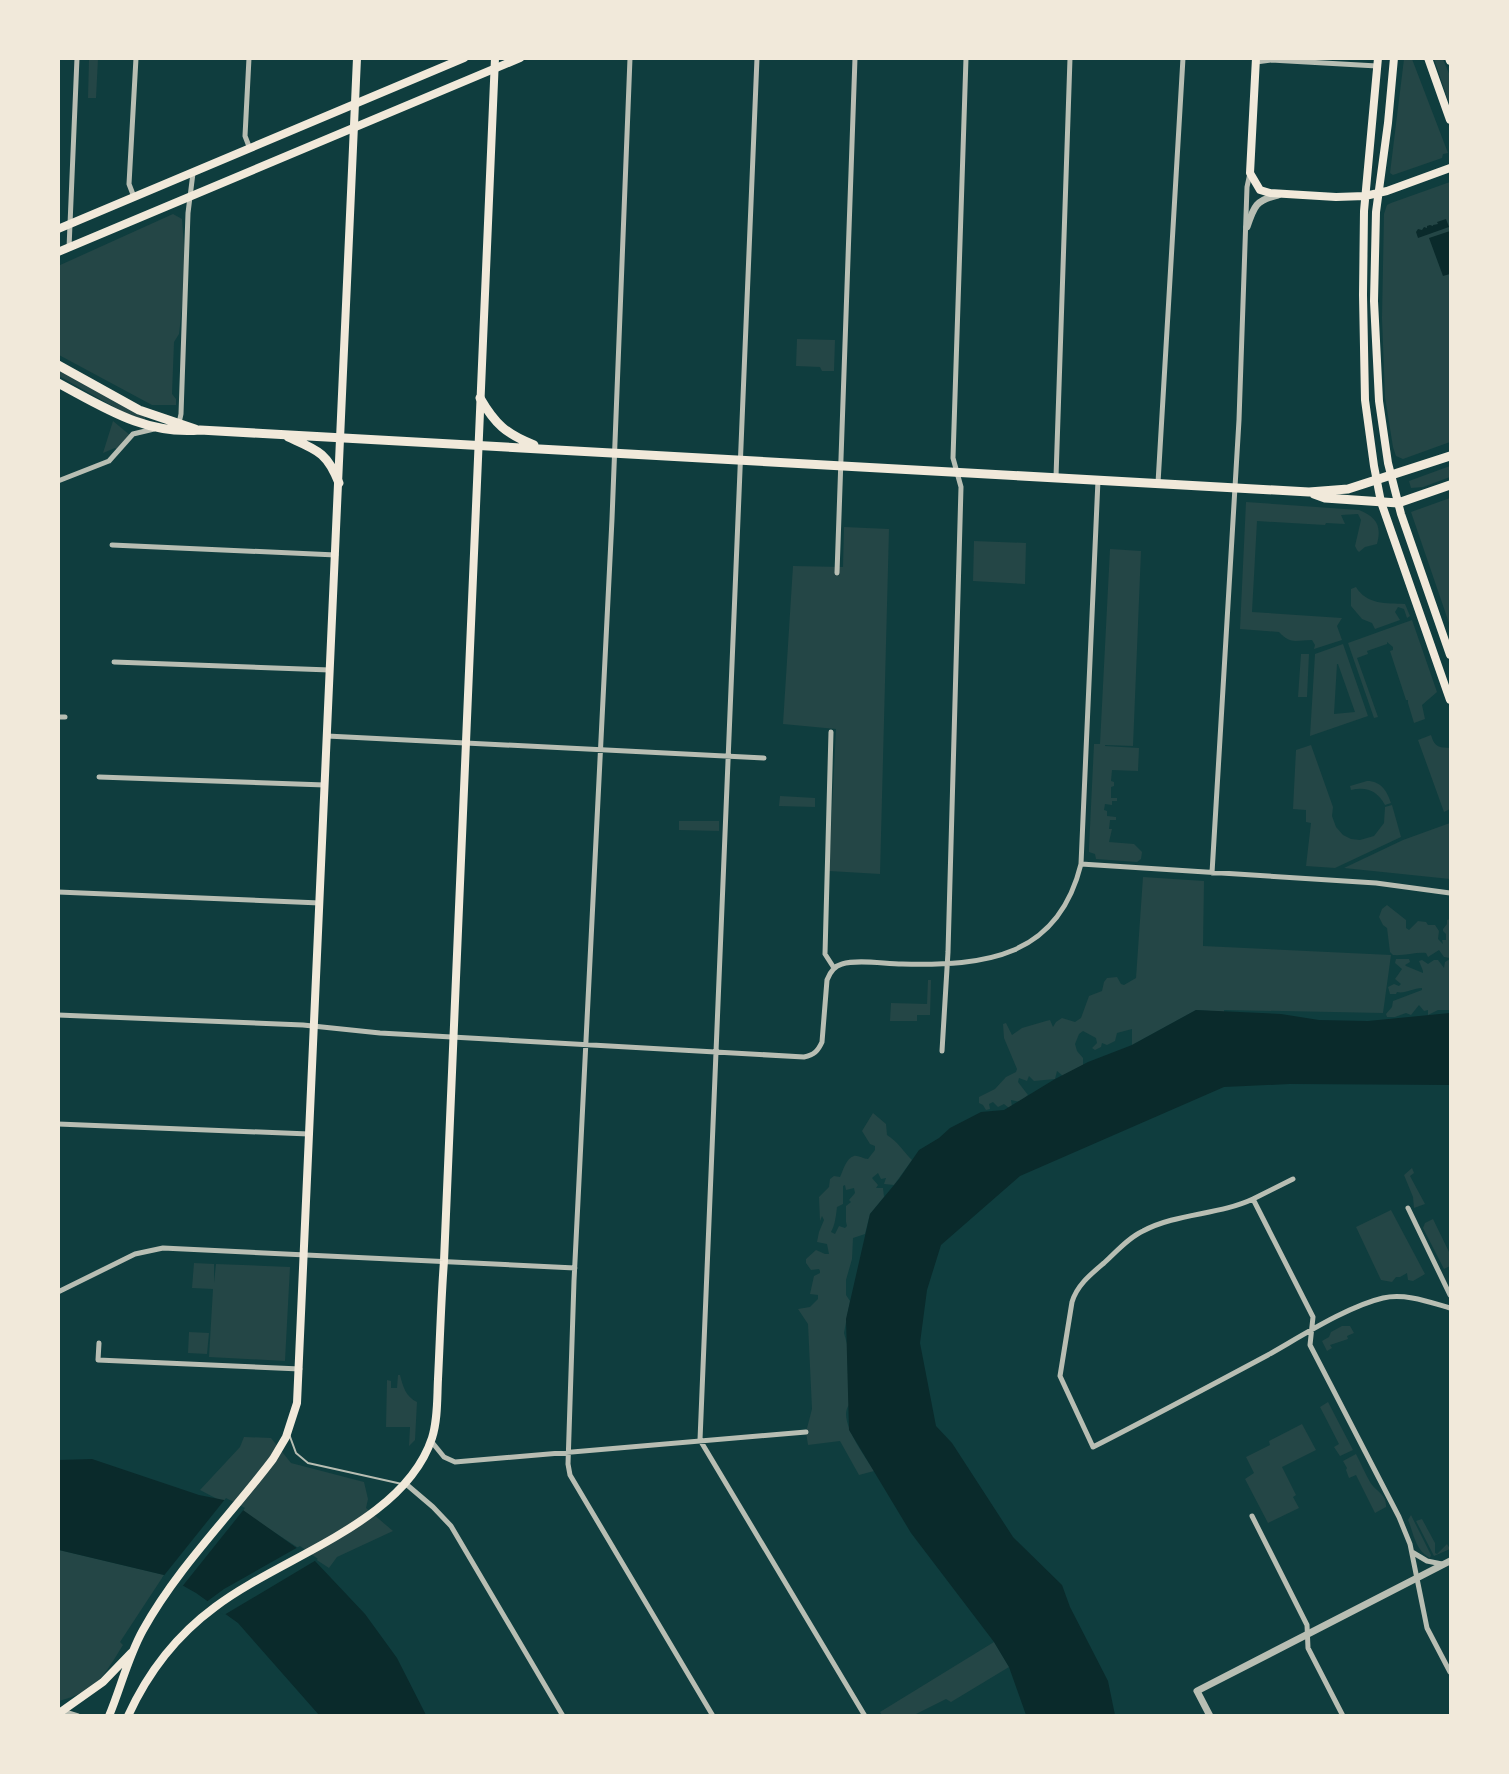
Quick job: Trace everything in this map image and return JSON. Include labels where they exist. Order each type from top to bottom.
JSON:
[{"type":"highway","points":[[58,365],[130,406],[200,430]]},
{"type":"highway","points":[[58,383],[121,417],[155,429],[179,432],[200,430],[283,434],[1309,492],[1348,489],[1450,456]]},
{"type":"highway","points":[[480,398],[501,428],[515,437],[542,448]]},
{"type":"highway","points":[[283,434],[312,448],[327,459],[339,483]]},
{"type":"highway","points":[[1309,492],[1326,498],[1398,502],[1450,485]]},
{"type":"main road","points":[[60,1711],[97,1688],[132,1652],[176,1579],[275,1456],[288,1432],[297,1403],[357,58]]},
{"type":"main road","points":[[58,229],[355,106],[464,58]]},
{"type":"main road","points":[[128,1716],[145,1681],[191,1626],[214,1607],[369,1514],[406,1484],[418,1467],[431,1441],[436,1414],[444,1261],[495,58]]},
{"type":"main road","points":[[58,252],[354,130],[520,58]]},
{"type":"main road","points":[[1394,58],[1378,193],[1375,252],[1379,401],[1391,476],[1398,502],[1450,656]]},
{"type":"main road","points":[[1428,58],[1450,120]]},
{"type":"main road","points":[[1256,60],[1250,173],[1260,190],[1270,194],[1365,196],[1450,168]]},
{"type":"main road","points":[[1377,62],[1365,196],[1363,304],[1365,400],[1376,481],[1381,501],[1450,700]]},
{"type":"main road","points":[[109,1716],[123,1683],[132,1652]]},
{"type":"street","points":[[69,248],[77,58]]},
{"type":"street","points":[[134,197],[129,184],[136,58]]},
{"type":"street","points":[[249,58],[245,136],[250,149]]},
{"type":"street","points":[[630,58],[615,453],[568,1453],[570,1474],[714,1716]]},
{"type":"street","points":[[757,58],[700,1440],[866,1716]]},
{"type":"street","points":[[837,573],[855,58]]},
{"type":"street","points":[[942,1051],[947,963],[961,486],[953,459],[966,58]]},
{"type":"street","points":[[1056,477],[1070,58]]},
{"type":"street","points":[[1158,483],[1183,58]]},
{"type":"street","points":[[1256,60],[1377,62]]},
{"type":"street","points":[[179,423],[193,173]]},
{"type":"street","points":[[1212,873],[1235,488],[1247,187],[1250,173]]},
{"type":"street","points":[[1247,226],[1259,202],[1280,194]]},
{"type":"street","points":[[58,481],[109,461],[133,434],[155,429]]},
{"type":"street","points":[[58,1015],[314,1027],[717,1052],[804,1056],[815,1053],[822,1042],[826,984],[834,968],[846,963],[974,962],[998,957],[1041,934],[1055,920],[1070,896],[1081,864],[1098,480]]},
{"type":"street","points":[[112,545],[336,555]]},
{"type":"street","points":[[114,662],[330,670]]},
{"type":"street","points":[[831,732],[825,954],[834,968]]},
{"type":"street","points":[[327,736],[764,758]]},
{"type":"street","points":[[99,777],[325,785]]},
{"type":"street","points":[[1081,864],[1376,884],[1450,893]]},
{"type":"street","points":[[58,892],[320,903]]},
{"type":"street","points":[[58,1124],[309,1134]]},
{"type":"street","points":[[1293,1179],[1236,1206],[1145,1230],[1130,1238],[1087,1278],[1076,1292],[1072,1302],[1060,1376],[1093,1446],[1367,1303],[1382,1298],[1404,1297],[1450,1306]]},
{"type":"street","points":[[1253,1199],[1313,1317],[1310,1345],[1395,1509],[1412,1552],[1426,1628],[1450,1672]]},
{"type":"street","points":[[1408,1209],[1450,1295]]},
{"type":"street","points":[[58,1292],[135,1254],[170,1248],[575,1268]]},
{"type":"street","points":[[99,1343],[98,1360],[300,1369]]},
{"type":"street","points":[[431,1441],[444,1457],[455,1462],[806,1432]]},
{"type":"street","points":[[406,1484],[451,1526],[563,1716]]},
{"type":"street","points":[[1252,1516],[1307,1625],[1308,1648],[1343,1716]]},
{"type":"street","points":[[1412,1552],[1427,1561],[1447,1563]]},
{"type":"street","points":[[1210,1716],[1197,1691],[1447,1563]]},
{"type":"street","points":[[60,1711],[78,1716]]},
{"type":"lane","points":[[288,1432],[296,1453],[308,1462],[406,1484]]},
{"type":"shaded area","points":[[89,59],[98,59],[96,98],[88,98]]},
{"type":"shaded area","points":[[1404,59],[1412,59],[1448,153],[1443,154],[1442,158],[1393,175],[1390,173]]},
{"type":"shaded area","points":[[1434,59],[1443,59],[1450,76],[1450,106]]},
{"type":"shaded area","points":[[1450,182],[1450,442],[1403,459],[1396,456],[1393,447],[1385,397],[1382,318],[1384,214],[1387,205],[1391,203]]},
{"type":"shaded area","points":[[173,214],[182,219],[186,273],[179,334],[174,342],[172,394],[176,399],[176,405],[152,405],[59,355],[58,266]]},
{"type":"shaded area","points":[[1446,219],[1449,227],[1418,238],[1416,232],[1418,229],[1422,230],[1424,227],[1433,226]]},
{"type":"shaded area","points":[[1450,231],[1450,274],[1443,276],[1429,238]]},
{"type":"shaded area","points":[[797,339],[835,340],[834,371],[822,371],[820,367],[796,366]]},
{"type":"shaded area","points":[[59,370],[145,417],[145,420],[125,413],[59,376]]},
{"type":"shaded area","points":[[113,421],[131,436],[118,450],[115,448],[103,453]]},
{"type":"shaded area","points":[[1450,466],[1450,477],[1423,487],[1411,488],[1409,481]]},
{"type":"shaded area","points":[[1450,498],[1450,626],[1411,512]]},
{"type":"shaded area","points":[[1246,502],[1359,510],[1376,522],[1379,532],[1377,544],[1365,547],[1359,552],[1355,546],[1361,520],[1358,514],[1341,515],[1345,524],[1257,521],[1252,612],[1342,618],[1337,626],[1342,640],[1314,649],[1315,645],[1312,640],[1294,641],[1287,639],[1279,632],[1240,629]]},
{"type":"shaded area","points":[[844,527],[889,529],[880,874],[829,871],[836,729],[783,724],[793,566],[843,567]]},
{"type":"shaded area","points":[[974,541],[1026,543],[1025,584],[973,581]]},
{"type":"shaded area","points":[[1110,549],[1141,551],[1133,746],[1105,745],[1139,748],[1138,771],[1112,770],[1111,781],[1114,782],[1114,786],[1111,787],[1111,798],[1117,798],[1117,801],[1112,801],[1112,805],[1105,804],[1104,810],[1107,811],[1107,816],[1116,817],[1116,820],[1110,820],[1109,829],[1112,829],[1109,842],[1134,844],[1142,852],[1141,859],[1137,862],[1096,859],[1095,854],[1089,852],[1094,744],[1100,744]]},
{"type":"shaded area","points":[[1356,587],[1360,593],[1371,600],[1405,604],[1410,616],[1407,618],[1404,609],[1398,607],[1395,612],[1400,620],[1375,629],[1372,623],[1362,619],[1351,606],[1351,589]]},
{"type":"shaded area","points":[[1412,620],[1437,692],[1422,705],[1425,719],[1414,723],[1390,651],[1393,647],[1387,642],[1357,658],[1378,717],[1374,718],[1348,643]]},
{"type":"shaded area","points":[[1343,644],[1368,716],[1310,736],[1315,654]],"holes":[[[1338,664],[1355,712],[1334,714]]]},
{"type":"shaded area","points":[[1301,654],[1309,654],[1307,697],[1298,697]]},
{"type":"shaded area","points":[[1431,735],[1438,746],[1450,748],[1450,809],[1444,812],[1418,740]]},
{"type":"shaded area","points":[[1311,745],[1333,807],[1332,816],[1336,827],[1343,835],[1360,840],[1374,836],[1384,823],[1385,807],[1392,805],[1401,837],[1335,868],[1306,866],[1311,823],[1306,822],[1306,810],[1293,809],[1296,750]]},
{"type":"shaded area","points":[[1372,781],[1383,788],[1391,803],[1385,805],[1379,796],[1371,791],[1351,790],[1350,786]]},
{"type":"shaded area","points":[[780,796],[815,798],[815,807],[779,806]]},
{"type":"shaded area","points":[[679,821],[719,821],[719,831],[679,830]]},
{"type":"shaded area","points":[[1450,823],[1450,879],[1344,868],[1403,840]]},
{"type":"shaded area","points":[[1143,877],[1204,881],[1203,946],[1391,955],[1383,1013],[1196,1010],[1132,1045],[1132,1029],[1117,1033],[1115,1041],[1107,1045],[1102,1043],[1101,1047],[1095,1050],[1092,1048],[1097,1043],[1096,1038],[1083,1031],[1079,1034],[1075,1044],[1083,1058],[1083,1065],[1063,1076],[1057,1071],[1055,1079],[1034,1081],[1029,1076],[1027,1081],[1019,1078],[1018,1082],[1028,1095],[1020,1102],[1011,1100],[1012,1107],[1009,1108],[1004,1104],[998,1107],[993,1102],[989,1104],[990,1109],[986,1110],[979,1103],[979,1097],[995,1089],[1017,1069],[1004,1038],[1003,1024],[1006,1023],[1012,1035],[1022,1028],[1050,1020],[1053,1027],[1062,1018],[1075,1022],[1081,1018],[1089,996],[1102,991],[1107,978],[1117,977],[1124,985],[1136,978]]},
{"type":"shaded area","points":[[1387,905],[1406,920],[1406,928],[1409,930],[1418,921],[1435,925],[1439,931],[1438,939],[1443,944],[1442,940],[1446,940],[1446,934],[1443,929],[1447,920],[1450,919],[1450,958],[1444,957],[1439,950],[1428,957],[1426,953],[1393,955],[1390,952],[1387,928],[1379,917],[1382,909]]},
{"type":"shaded area","points":[[1396,959],[1409,959],[1410,962],[1406,966],[1423,973],[1419,961],[1422,960],[1428,964],[1438,960],[1444,968],[1445,962],[1450,959],[1450,1010],[1438,1010],[1428,1015],[1428,1010],[1424,1011],[1419,1005],[1411,1015],[1406,1013],[1387,1017],[1386,1014],[1392,1007],[1393,1001],[1422,990],[1419,988],[1390,994],[1388,987],[1401,984],[1395,979],[1402,969],[1395,963]]},
{"type":"shaded area","points":[[928,980],[931,980],[930,1015],[917,1015],[917,1021],[890,1021],[891,1003],[927,1004]]},
{"type":"shaded area","points":[[1196,1010],[1281,1014],[1319,1020],[1368,1021],[1450,1013],[1450,1085],[1290,1084],[1224,1087],[1020,1176],[941,1245],[927,1290],[920,1343],[936,1426],[952,1443],[1013,1537],[1062,1585],[1070,1607],[1108,1681],[1115,1715],[1026,1715],[1009,1667],[994,1642],[911,1533],[849,1430],[846,1319],[870,1214],[919,1150],[950,1128],[981,1112],[1004,1110],[1055,1079],[1088,1062],[1132,1045]]},
{"type":"shaded area","points":[[873,1113],[886,1124],[887,1135],[912,1160],[894,1185],[884,1184],[886,1178],[881,1179],[878,1173],[872,1178],[878,1185],[876,1188],[883,1188],[884,1197],[870,1214],[865,1234],[853,1238],[852,1259],[846,1280],[846,1295],[850,1301],[844,1333],[847,1344],[849,1405],[846,1412],[849,1429],[874,1471],[859,1475],[840,1441],[808,1445],[806,1432],[812,1409],[808,1324],[798,1309],[810,1307],[818,1299],[818,1295],[810,1294],[814,1276],[820,1271],[819,1269],[811,1270],[806,1259],[816,1250],[829,1254],[827,1244],[817,1242],[824,1220],[822,1216],[820,1221],[819,1197],[829,1187],[830,1179],[834,1176],[840,1177],[851,1157],[868,1159],[875,1150],[875,1146],[870,1144],[862,1131]],"holes":[[[845,1185],[846,1190],[854,1188],[855,1193],[849,1200],[851,1202],[846,1206],[847,1226],[845,1228],[839,1226],[835,1234],[831,1232],[837,1207],[843,1204],[843,1186]]]},
{"type":"shaded area","points":[[1412,1168],[1414,1173],[1410,1176],[1425,1204],[1414,1208],[1413,1197],[1404,1175]]},
{"type":"shaded area","points":[[1391,1210],[1425,1274],[1413,1281],[1408,1280],[1407,1273],[1396,1277],[1392,1282],[1381,1280],[1356,1227]]},
{"type":"shaded area","points":[[1433,1219],[1450,1254],[1450,1266],[1444,1269],[1423,1228],[1425,1223]]},
{"type":"shaded area","points":[[194,1263],[214,1264],[214,1283],[216,1264],[290,1267],[285,1361],[209,1357],[213,1289],[192,1288]]},
{"type":"shaded area","points":[[1342,1326],[1350,1326],[1354,1333],[1347,1336],[1348,1339],[1330,1345],[1332,1348],[1327,1351],[1322,1341]]},
{"type":"shaded area","points":[[189,1332],[209,1333],[207,1354],[188,1353]]},
{"type":"shaded area","points":[[398,1375],[408,1394],[417,1402],[415,1440],[409,1446],[410,1427],[386,1427],[387,1380],[391,1381],[391,1388],[397,1388]]},
{"type":"shaded area","points":[[1328,1402],[1353,1450],[1340,1456],[1334,1447],[1339,1444],[1320,1407]]},
{"type":"shaded area","points":[[1302,1424],[1316,1450],[1282,1467],[1296,1495],[1293,1497],[1299,1508],[1268,1523],[1245,1479],[1254,1473],[1246,1457],[1270,1445],[1269,1441]]},
{"type":"shaded area","points":[[244,1437],[271,1438],[291,1463],[364,1482],[368,1499],[366,1508],[393,1531],[337,1557],[329,1568],[248,1515],[200,1490],[240,1447]]},
{"type":"shaded area","points":[[1356,1454],[1370,1482],[1385,1499],[1386,1507],[1375,1513],[1356,1475],[1349,1478],[1343,1461]]},
{"type":"shaded area","points":[[92,1459],[199,1495],[224,1500],[243,1510],[315,1561],[365,1614],[397,1658],[426,1715],[319,1715],[238,1623],[196,1593],[164,1575],[59,1550],[58,1460]]},
{"type":"shaded area","points":[[1411,1515],[1431,1555],[1430,1558],[1421,1551],[1416,1541],[1408,1520]]},
{"type":"shaded area","points":[[1422,1519],[1435,1543],[1435,1553],[1437,1554],[1447,1544],[1450,1549],[1434,1556],[1416,1521]]},
{"type":"shaded area","points":[[59,1550],[164,1575],[120,1642],[123,1645],[104,1674],[82,1693],[59,1701]]},
{"type":"shaded area","points":[[994,1642],[1009,1667],[951,1702],[946,1699],[914,1715],[882,1715],[880,1712]]},
{"type":"pier","points":[[226,1498],[245,1508],[181,1588],[162,1578]]},
{"type":"pier","points":[[300,1546],[318,1559],[224,1615],[205,1603],[224,1589]]}]
